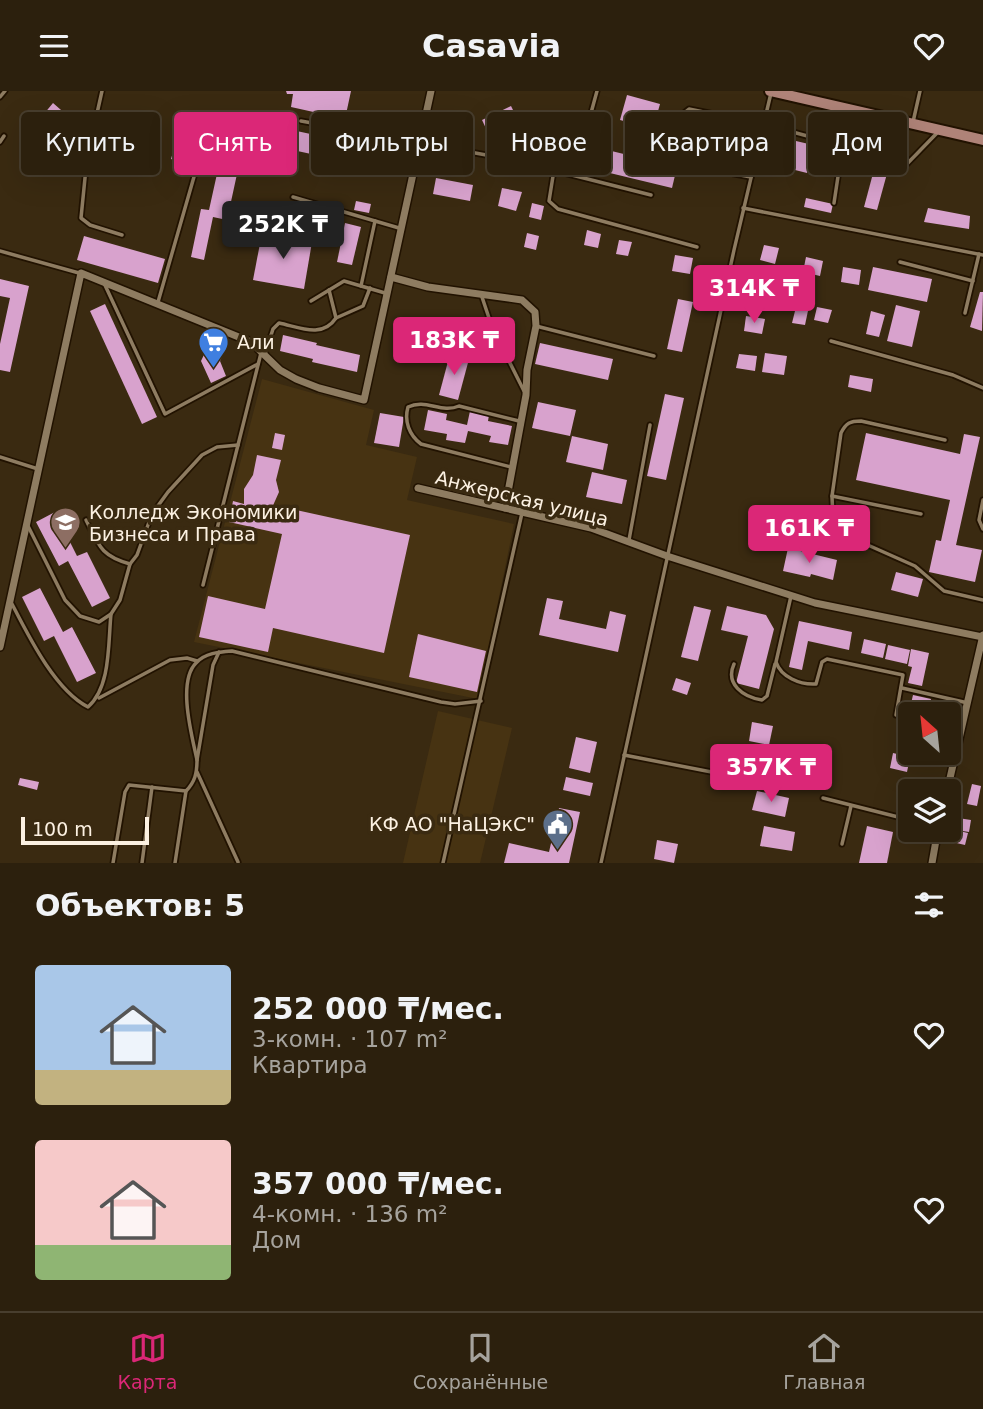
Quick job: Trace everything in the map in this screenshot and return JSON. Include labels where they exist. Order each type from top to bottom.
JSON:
[{"type":"main road","points":[[771,91],[799,94],[842,108],[983,140]]},
{"type":"street","points":[[427,112],[431,91]]},
{"type":"street","points":[[0,647],[81,274],[251,342],[280,370],[296,379],[364,400],[413,175]]},
{"type":"street","points":[[391,277],[428,287],[522,300],[535,312],[536,326],[527,370],[526,395],[505,508]]},
{"type":"street","name":"Анжерская улица","points":[[418,488],[591,528],[791,596],[983,636]]},
{"type":"street","points":[[950,779],[983,636]]},
{"type":"street","points":[[932,863],[936,842]]},
{"type":"lane","points":[[0,97],[5,91]]},
{"type":"lane","points":[[102,91],[87,159],[81,218],[90,225],[122,235]]},
{"type":"lane","points":[[591,112],[597,91]]},
{"type":"lane","points":[[766,112],[771,91]]},
{"type":"lane","points":[[913,124],[920,91]]},
{"type":"lane","points":[[842,108],[862,159],[904,168],[940,130]]},
{"type":"lane","points":[[685,112],[689,109],[704,112]]},
{"type":"lane","points":[[301,121],[311,123]]},
{"type":"lane","points":[[794,132],[837,144],[842,150],[834,203]]},
{"type":"lane","points":[[0,142],[4,136]]},
{"type":"lane","points":[[158,304],[195,175]]},
{"type":"lane","points":[[553,175],[549,201],[558,209],[697,247]]},
{"type":"lane","points":[[578,175],[651,195]]},
{"type":"lane","points":[[601,863],[751,177],[740,175]]},
{"type":"lane","points":[[293,197],[401,229]]},
{"type":"lane","points":[[743,208],[981,255],[965,313]]},
{"type":"lane","points":[[361,286],[375,221]]},
{"type":"lane","points":[[0,251],[81,274]]},
{"type":"lane","points":[[900,262],[973,281]]},
{"type":"lane","points":[[311,301],[344,281],[387,293]]},
{"type":"lane","points":[[103,282],[165,414],[258,365]]},
{"type":"lane","points":[[203,585],[258,365],[273,329],[279,323],[320,331],[331,326],[336,318],[363,306],[370,288]]},
{"type":"lane","points":[[330,290],[336,318]]},
{"type":"lane","points":[[481,295],[492,327],[526,395]]},
{"type":"lane","points":[[536,326],[654,356]]},
{"type":"lane","points":[[831,341],[953,375],[983,388]]},
{"type":"lane","points":[[513,468],[421,444],[413,438],[406,412],[408,407],[417,402],[450,409],[459,406],[521,421]]},
{"type":"lane","points":[[945,440],[861,421],[851,421],[845,425],[841,433],[832,496],[833,521],[861,542],[915,566],[944,591],[983,600]]},
{"type":"lane","points":[[629,542],[650,425]]},
{"type":"lane","points":[[27,522],[65,600],[80,616],[99,622],[111,614],[120,600],[130,564],[137,555],[152,514],[169,492],[202,455],[217,447],[238,445]]},
{"type":"lane","points":[[0,457],[38,469]]},
{"type":"lane","points":[[832,496],[921,514]]},
{"type":"lane","points":[[983,500],[979,520],[983,529]]},
{"type":"lane","points":[[443,863],[522,512]]},
{"type":"lane","points":[[86,520],[97,543],[110,559],[130,564]]},
{"type":"lane","points":[[734,664],[732,677],[738,690],[751,698],[762,700],[766,696],[776,662],[791,596]]},
{"type":"lane","points":[[10,601],[29,638],[52,671],[76,701],[88,707],[99,698],[170,660],[187,658],[197,661]]},
{"type":"lane","points":[[99,698],[111,614]]},
{"type":"lane","points":[[197,760],[187,695],[190,670],[197,661],[219,652],[232,651],[441,702],[455,704],[481,701]]},
{"type":"lane","points":[[176,863],[186,791],[192,786],[197,772],[214,665],[219,652]]},
{"type":"lane","points":[[776,662],[779,671],[785,676],[811,685],[816,684],[822,662],[827,659],[903,675],[896,715]]},
{"type":"lane","points":[[902,688],[968,702]]},
{"type":"lane","points":[[624,755],[727,775]]},
{"type":"lane","points":[[197,772],[238,862]]},
{"type":"lane","points":[[113,863],[125,792],[129,785],[186,791]]},
{"type":"lane","points":[[142,863],[152,787]]},
{"type":"lane","points":[[823,798],[898,817]]},
{"type":"lane","points":[[842,844],[852,806]]},
{"type":"shaded area","points":[[262,379],[374,410],[366,445],[417,457],[407,500],[514,524],[478,699],[194,642]]},
{"type":"shaded area","points":[[438,711],[512,728],[480,863],[403,863]]},
{"type":"building","points":[[286,91],[351,91],[346,112],[314,112],[291,107],[293,94],[287,94]]},
{"type":"building","points":[[627,95],[660,104],[658,112],[625,112],[625,121],[620,120]]},
{"type":"building","points":[[53,103],[63,112],[46,112]]},
{"type":"building","points":[[511,106],[514,112],[499,112]]},
{"type":"building","points":[[487,118],[487,131],[482,120]]},
{"type":"building","points":[[297,131],[311,134],[311,154],[297,151]]},
{"type":"building","points":[[796,141],[808,144],[807,173],[794,170]]},
{"type":"building","points":[[611,151],[625,154],[625,175],[675,175],[672,188],[611,173]]},
{"type":"building","points":[[217,175],[237,175],[227,220],[213,217],[204,260],[191,257],[201,209],[209,210]]},
{"type":"building","points":[[873,175],[887,175],[877,210],[864,207]]},
{"type":"building","points":[[436,178],[473,185],[470,201],[433,194]]},
{"type":"building","points":[[502,188],[522,192],[516,211],[498,206]]},
{"type":"building","points":[[806,198],[833,204],[831,213],[804,207]]},
{"type":"building","points":[[356,201],[371,204],[369,213],[354,210]]},
{"type":"building","points":[[532,203],[544,206],[541,220],[529,217]]},
{"type":"building","points":[[928,208],[970,216],[969,229],[924,222]]},
{"type":"building","points":[[345,223],[361,227],[352,265],[337,262]]},
{"type":"building","points":[[587,230],[601,234],[598,248],[584,245]]},
{"type":"building","points":[[262,233],[312,242],[304,289],[253,280]]},
{"type":"building","points":[[527,233],[539,236],[536,250],[524,247]]},
{"type":"building","points":[[84,236],[165,259],[158,283],[77,260]]},
{"type":"building","points":[[619,240],[632,242],[628,256],[616,254]]},
{"type":"building","points":[[764,245],[779,248],[775,264],[760,260]]},
{"type":"building","points":[[675,255],[693,258],[690,274],[672,271]]},
{"type":"building","points":[[806,257],[823,261],[820,276],[803,272]]},
{"type":"building","points":[[843,267],[861,270],[859,285],[841,282]]},
{"type":"building","points":[[873,267],[932,279],[927,302],[868,290]]},
{"type":"building","points":[[758,274],[771,277],[767,297],[753,293]]},
{"type":"building","points":[[0,279],[29,286],[10,372],[0,370],[0,344],[10,298],[0,296]]},
{"type":"building","points":[[980,292],[983,292],[982,331],[970,327]]},
{"type":"building","points":[[678,299],[693,302],[682,352],[667,349]]},
{"type":"building","points":[[797,303],[809,306],[805,325],[792,323]]},
{"type":"building","points":[[105,304],[157,417],[142,424],[90,311]]},
{"type":"building","points":[[896,305],[920,311],[912,347],[887,341]]},
{"type":"building","points":[[817,307],[832,310],[828,323],[814,320]]},
{"type":"building","points":[[871,311],[885,315],[879,337],[866,334]]},
{"type":"building","points":[[746,316],[765,319],[762,334],[744,331]]},
{"type":"building","points":[[283,335],[360,355],[357,372],[312,362],[313,359],[280,351]]},
{"type":"building","name":"Али","points":[[211,340],[226,347],[220,361],[226,376],[211,383],[201,361]]},
{"type":"building","points":[[540,343],[613,359],[608,380],[535,364]]},
{"type":"building","points":[[765,353],[787,356],[784,375],[762,372]]},
{"type":"building","points":[[450,354],[469,359],[458,400],[439,395]]},
{"type":"building","points":[[739,354],[757,356],[755,371],[736,368]]},
{"type":"building","points":[[850,375],[873,379],[871,392],[848,387]]},
{"type":"building","points":[[665,394],[684,398],[666,480],[647,476]]},
{"type":"building","points":[[538,402],[576,410],[570,436],[532,428]]},
{"type":"building","points":[[428,410],[447,414],[446,420],[467,425],[470,411],[489,415],[488,421],[512,426],[508,445],[489,442],[491,436],[468,431],[465,443],[446,440],[447,434],[424,430]]},
{"type":"building","points":[[380,413],[404,417],[399,447],[374,443]]},
{"type":"building","points":[[275,433],[285,435],[282,450],[272,448]]},
{"type":"building","points":[[866,433],[960,454],[964,434],[980,437],[956,545],[982,550],[975,582],[929,572],[936,540],[941,541],[950,500],[856,480]]},
{"type":"building","points":[[572,436],[608,444],[603,470],[566,462]]},
{"type":"building","points":[[257,455],[281,460],[276,480],[279,492],[271,510],[286,513],[287,508],[410,535],[384,653],[273,628],[268,652],[199,637],[208,596],[265,609],[282,534],[229,522],[233,501],[244,504],[244,489],[253,475]]},
{"type":"building","points":[[592,472],[627,480],[622,504],[586,497]]},
{"type":"building","points":[[55,512],[77,556],[87,552],[110,598],[92,607],[68,561],[59,566],[36,522]]},
{"type":"building","points":[[788,548],[837,560],[833,580],[783,571]]},
{"type":"building","points":[[896,572],[923,579],[918,597],[891,590]]},
{"type":"building","points":[[40,588],[63,632],[72,627],[96,673],[77,682],[54,636],[44,641],[22,597]]},
{"type":"building","points":[[547,598],[563,601],[559,619],[606,629],[610,611],[626,615],[618,652],[539,635]]},
{"type":"building","points":[[694,606],[711,610],[698,661],[681,657]]},
{"type":"building","points":[[727,606],[766,615],[774,629],[759,689],[736,683],[748,636],[721,630]]},
{"type":"building","points":[[799,621],[852,632],[849,650],[808,641],[802,670],[789,667]]},
{"type":"building","points":[[418,634],[486,651],[477,692],[409,677]]},
{"type":"building","points":[[864,639],[886,644],[883,658],[861,653]]},
{"type":"building","points":[[888,645],[910,650],[907,664],[885,659]]},
{"type":"building","points":[[911,649],[929,653],[922,686],[908,683],[912,667],[908,666]]},
{"type":"building","points":[[676,678],[691,683],[687,695],[672,690]]},
{"type":"building","points":[[913,695],[931,699],[930,702],[911,702]]},
{"type":"building","points":[[752,722],[773,726],[769,745],[749,741]]},
{"type":"building","points":[[576,737],[597,742],[590,773],[569,768]]},
{"type":"building","points":[[893,753],[898,754],[898,765],[908,765],[907,772],[890,768]]},
{"type":"building","points":[[566,777],[593,783],[590,796],[563,790]]},
{"type":"building","points":[[20,778],[39,782],[37,790],[18,785]]},
{"type":"building","points":[[972,784],[981,786],[977,806],[967,804]]},
{"type":"building","points":[[757,791],[789,798],[785,817],[752,810]]},
{"type":"building","points":[[559,808],[580,812],[569,863],[504,863],[509,843],[549,852]]},
{"type":"building","points":[[961,818],[971,820],[969,832],[961,831]]},
{"type":"building","points":[[764,826],[795,832],[792,851],[760,846]]},
{"type":"building","points":[[867,826],[893,832],[887,863],[859,863]]},
{"type":"building","points":[[961,831],[968,833],[965,845],[952,842],[961,842]]},
{"type":"building","points":[[657,840],[678,844],[674,863],[654,859]]},
{"type":"place","name":"Али","points":[[214,369]]},
{"type":"place","name":"Колледж Экономики Бизнеса и Права","points":[[66,550]]},
{"type":"place","name":"КФ АО \"НаЦЭкС\"","points":[[558,851]]}]
